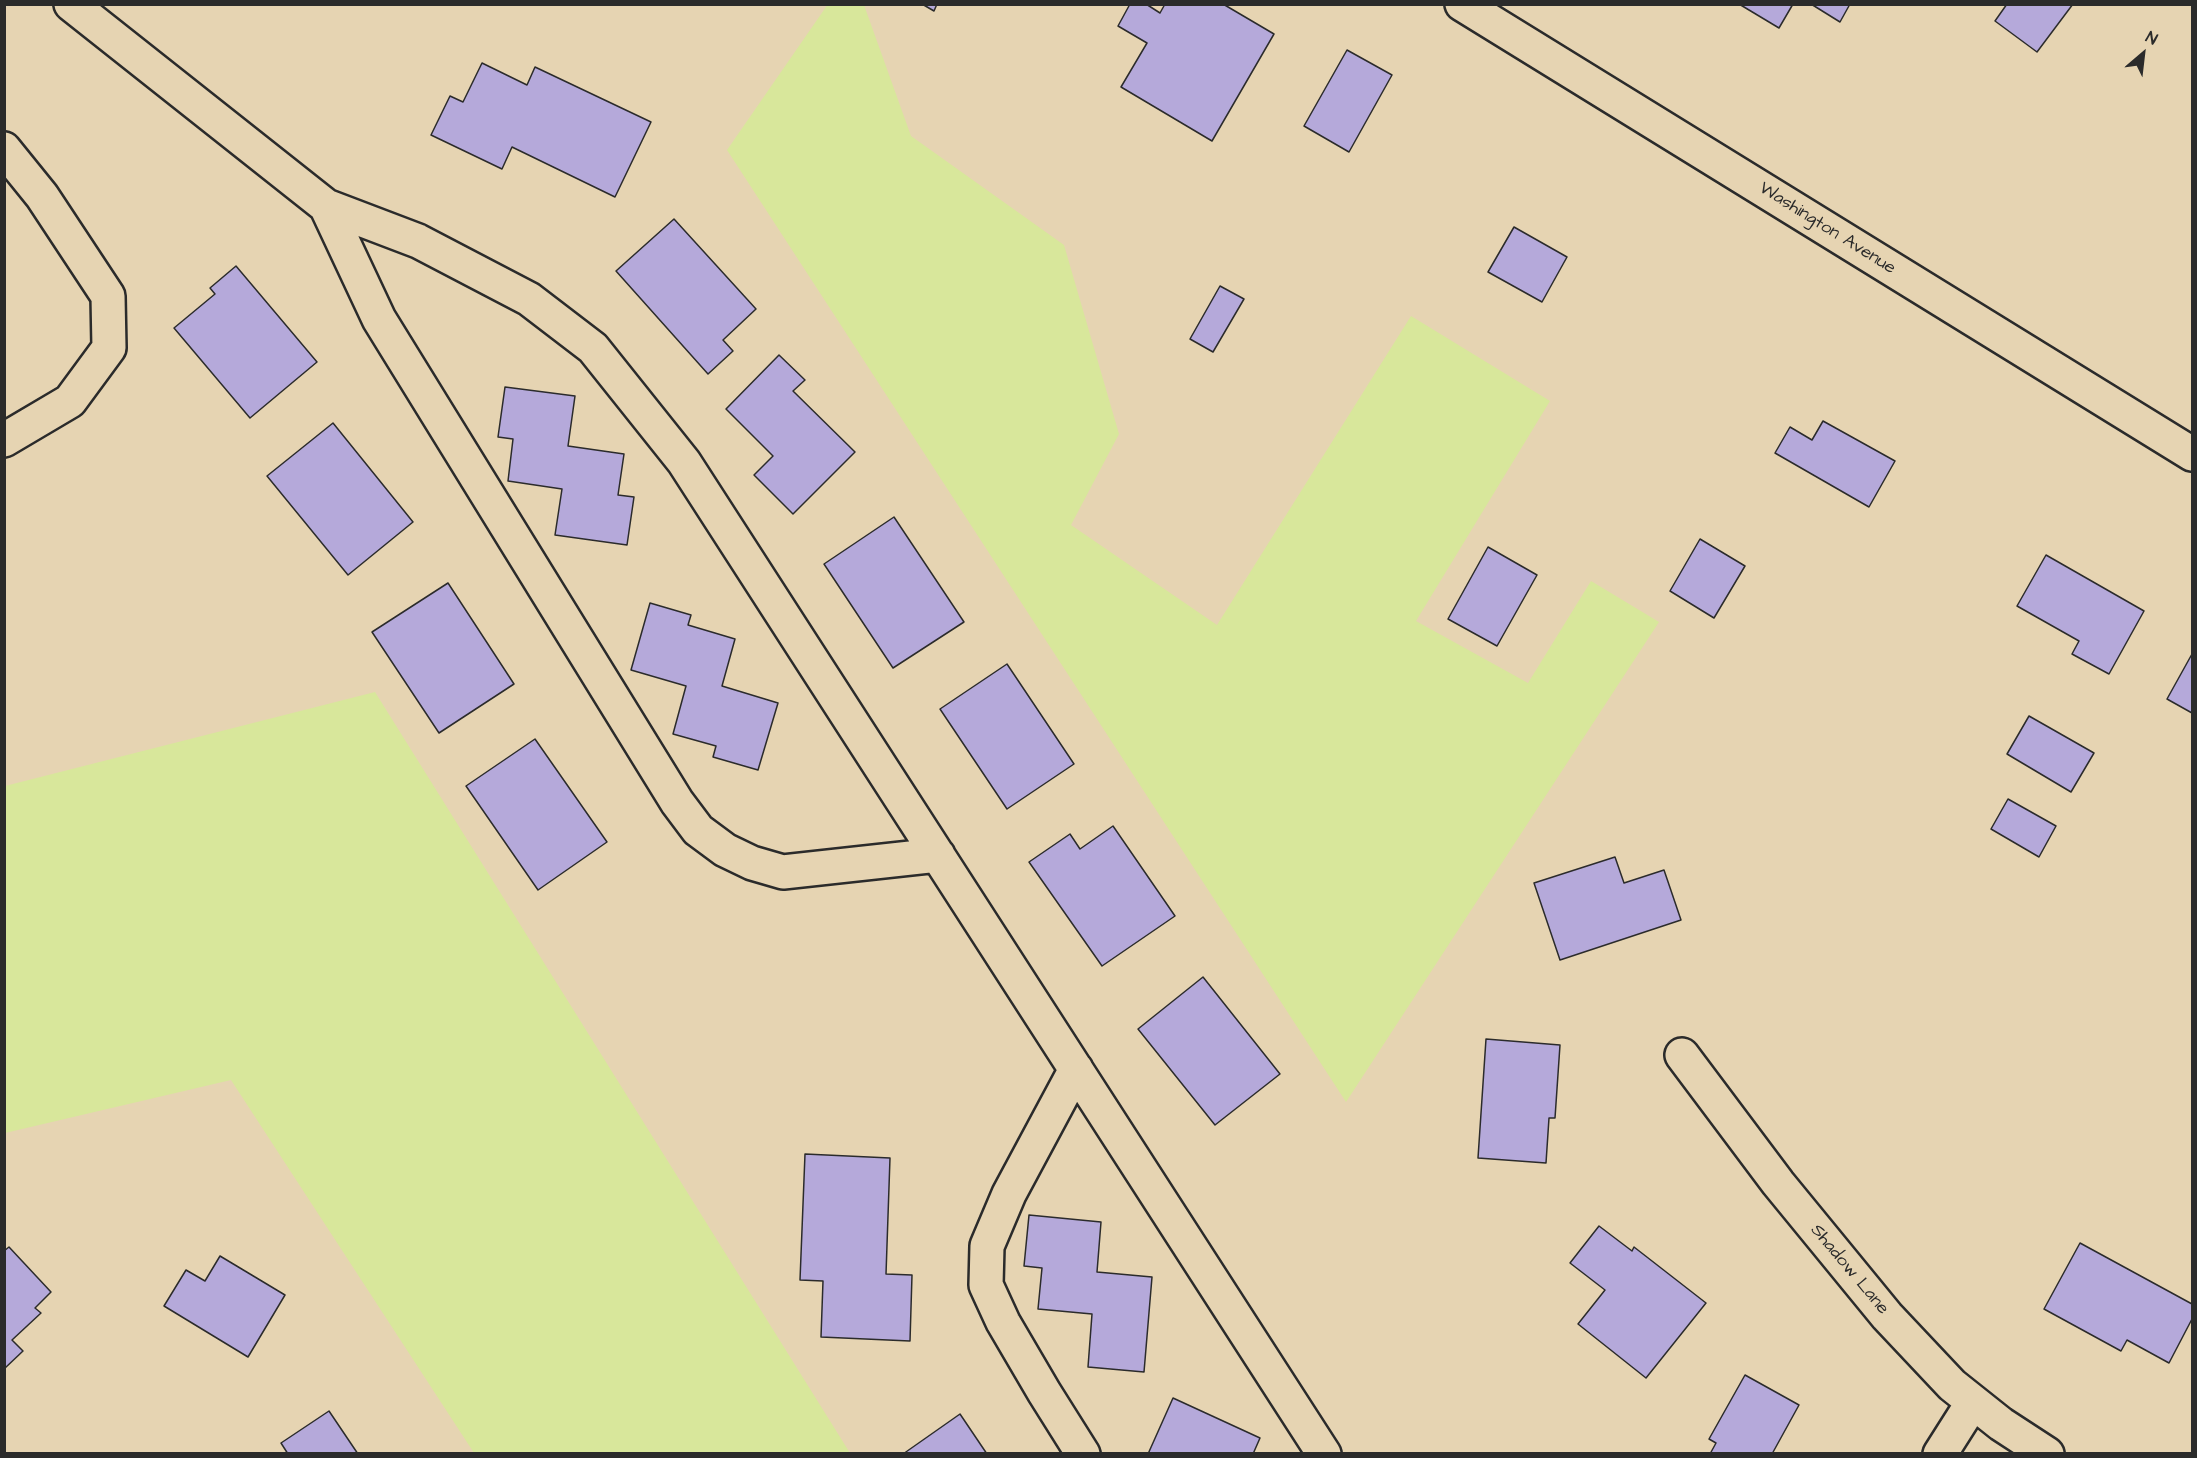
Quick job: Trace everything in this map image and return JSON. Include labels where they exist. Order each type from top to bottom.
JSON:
[{"type":"street","points":[[71,4],[326,206],[418,241],[530,299],[593,348],[684,462],[1324,1454]]},
{"type":"street","name":"Washington Avenue","points":[[1462,4],[2193,454]]},
{"type":"street","points":[[4,149],[42,196],[108,296],[110,348],[70,401],[4,440]]},
{"type":"street","points":[[326,206],[379,319],[670,792],[698,830],[725,850],[752,863],[783,872],[938,855]]},
{"type":"street","name":"Shadow Lane","points":[[1682,1055],[1778,1183],[1887,1316],[1952,1385],[2001,1424],[2047,1454]]},
{"type":"street","points":[[1076,1069],[1010,1194],[987,1246],[986,1284],[1002,1322],[1083,1454]]},
{"type":"street","points":[[1940,1454],[1973,1402]]},
{"type":"green space","points":[[828,4],[864,5],[911,136],[1064,245],[1119,434],[1071,525],[1217,625],[1411,316],[1550,401],[1416,621],[1528,683],[1591,581],[1659,622],[1346,1102],[727,150]]},
{"type":"green space","points":[[375,692],[850,1453],[474,1453],[231,1080],[5,1133],[5,786]]},
{"type":"building","points":[[922,4],[937,4],[934,11]]},
{"type":"building","points":[[1130,4],[1146,4],[1160,13],[1165,4],[1223,4],[1274,34],[1212,141],[1121,87],[1147,43],[1118,26]]},
{"type":"building","points":[[1739,4],[1793,4],[1779,28]]},
{"type":"building","points":[[1811,4],[1850,4],[1840,22]]},
{"type":"building","points":[[2007,4],[2073,4],[2037,52],[1995,21]]},
{"type":"building","points":[[1347,50],[1392,75],[1349,152],[1304,126]]},
{"type":"building","points":[[482,63],[527,85],[535,67],[651,122],[615,197],[512,147],[502,169],[431,135],[450,96],[463,102]]},
{"type":"building","points":[[674,219],[756,309],[723,340],[733,351],[708,374],[616,271]]},
{"type":"building","points":[[1514,227],[1567,257],[1542,302],[1488,272]]},
{"type":"building","points":[[236,266],[317,362],[250,418],[174,328],[215,294],[210,288]]},
{"type":"building","points":[[1220,286],[1244,299],[1213,352],[1190,339]]},
{"type":"building","points":[[779,355],[805,380],[793,391],[855,452],[793,514],[754,475],[773,456],[726,409]]},
{"type":"building","points":[[505,387],[575,396],[568,446],[624,454],[618,495],[634,497],[627,545],[555,535],[562,489],[508,481],[513,439],[498,437]]},
{"type":"building","points":[[1823,421],[1895,461],[1869,507],[1775,453],[1790,427],[1812,440]]},
{"type":"building","points":[[333,423],[413,522],[348,575],[267,476]]},
{"type":"building","points":[[894,517],[964,622],[893,668],[824,564]]},
{"type":"building","points":[[1700,539],[1745,566],[1714,618],[1670,591]]},
{"type":"building","points":[[1488,547],[1537,575],[1497,646],[1448,619]]},
{"type":"building","points":[[2046,555],[2144,611],[2109,674],[2072,654],[2079,641],[2017,606]]},
{"type":"building","points":[[448,583],[514,684],[439,733],[372,632]]},
{"type":"building","points":[[650,603],[691,615],[688,625],[735,639],[722,686],[778,703],[758,770],[713,757],[716,746],[673,734],[686,686],[631,670]]},
{"type":"building","points":[[2192,654],[2192,713],[2167,699]]},
{"type":"building","points":[[1007,664],[1074,764],[1007,809],[940,709]]},
{"type":"building","points":[[2029,716],[2094,753],[2071,792],[2007,754]]},
{"type":"building","points":[[535,739],[607,842],[538,890],[466,786]]},
{"type":"building","points":[[2008,799],[2056,826],[2039,857],[1991,829]]},
{"type":"building","points":[[1113,826],[1175,916],[1102,966],[1029,862],[1070,834],[1080,849]]},
{"type":"building","points":[[1615,857],[1624,883],[1664,870],[1681,920],[1560,960],[1534,883]]},
{"type":"building","points":[[1203,977],[1280,1074],[1215,1125],[1138,1029]]},
{"type":"building","points":[[1486,1039],[1560,1045],[1555,1118],[1549,1118],[1546,1163],[1478,1158]]},
{"type":"building","points":[[805,1154],[890,1158],[886,1274],[912,1275],[910,1341],[821,1337],[823,1281],[800,1280]]},
{"type":"building","points":[[1029,1215],[1101,1222],[1097,1272],[1152,1277],[1144,1372],[1088,1367],[1092,1314],[1038,1309],[1042,1268],[1024,1266]]},
{"type":"building","points":[[1599,1226],[1632,1251],[1634,1247],[1706,1303],[1646,1378],[1578,1324],[1605,1290],[1570,1263]]},
{"type":"building","points":[[2080,1243],[2192,1304],[2192,1319],[2169,1363],[2127,1340],[2121,1351],[2044,1309]]},
{"type":"building","points":[[9,1247],[51,1292],[35,1308],[41,1313],[12,1340],[23,1351],[4,1369],[4,1251]]},
{"type":"building","points":[[220,1256],[285,1295],[248,1357],[164,1306],[186,1270],[205,1281]]},
{"type":"building","points":[[1745,1375],[1799,1405],[1772,1454],[1710,1454],[1716,1443],[1709,1439]]},
{"type":"building","points":[[1173,1398],[1260,1438],[1253,1454],[1148,1454]]},
{"type":"building","points":[[329,1411],[358,1454],[288,1454],[281,1443]]},
{"type":"building","points":[[960,1414],[987,1454],[903,1454]]}]
